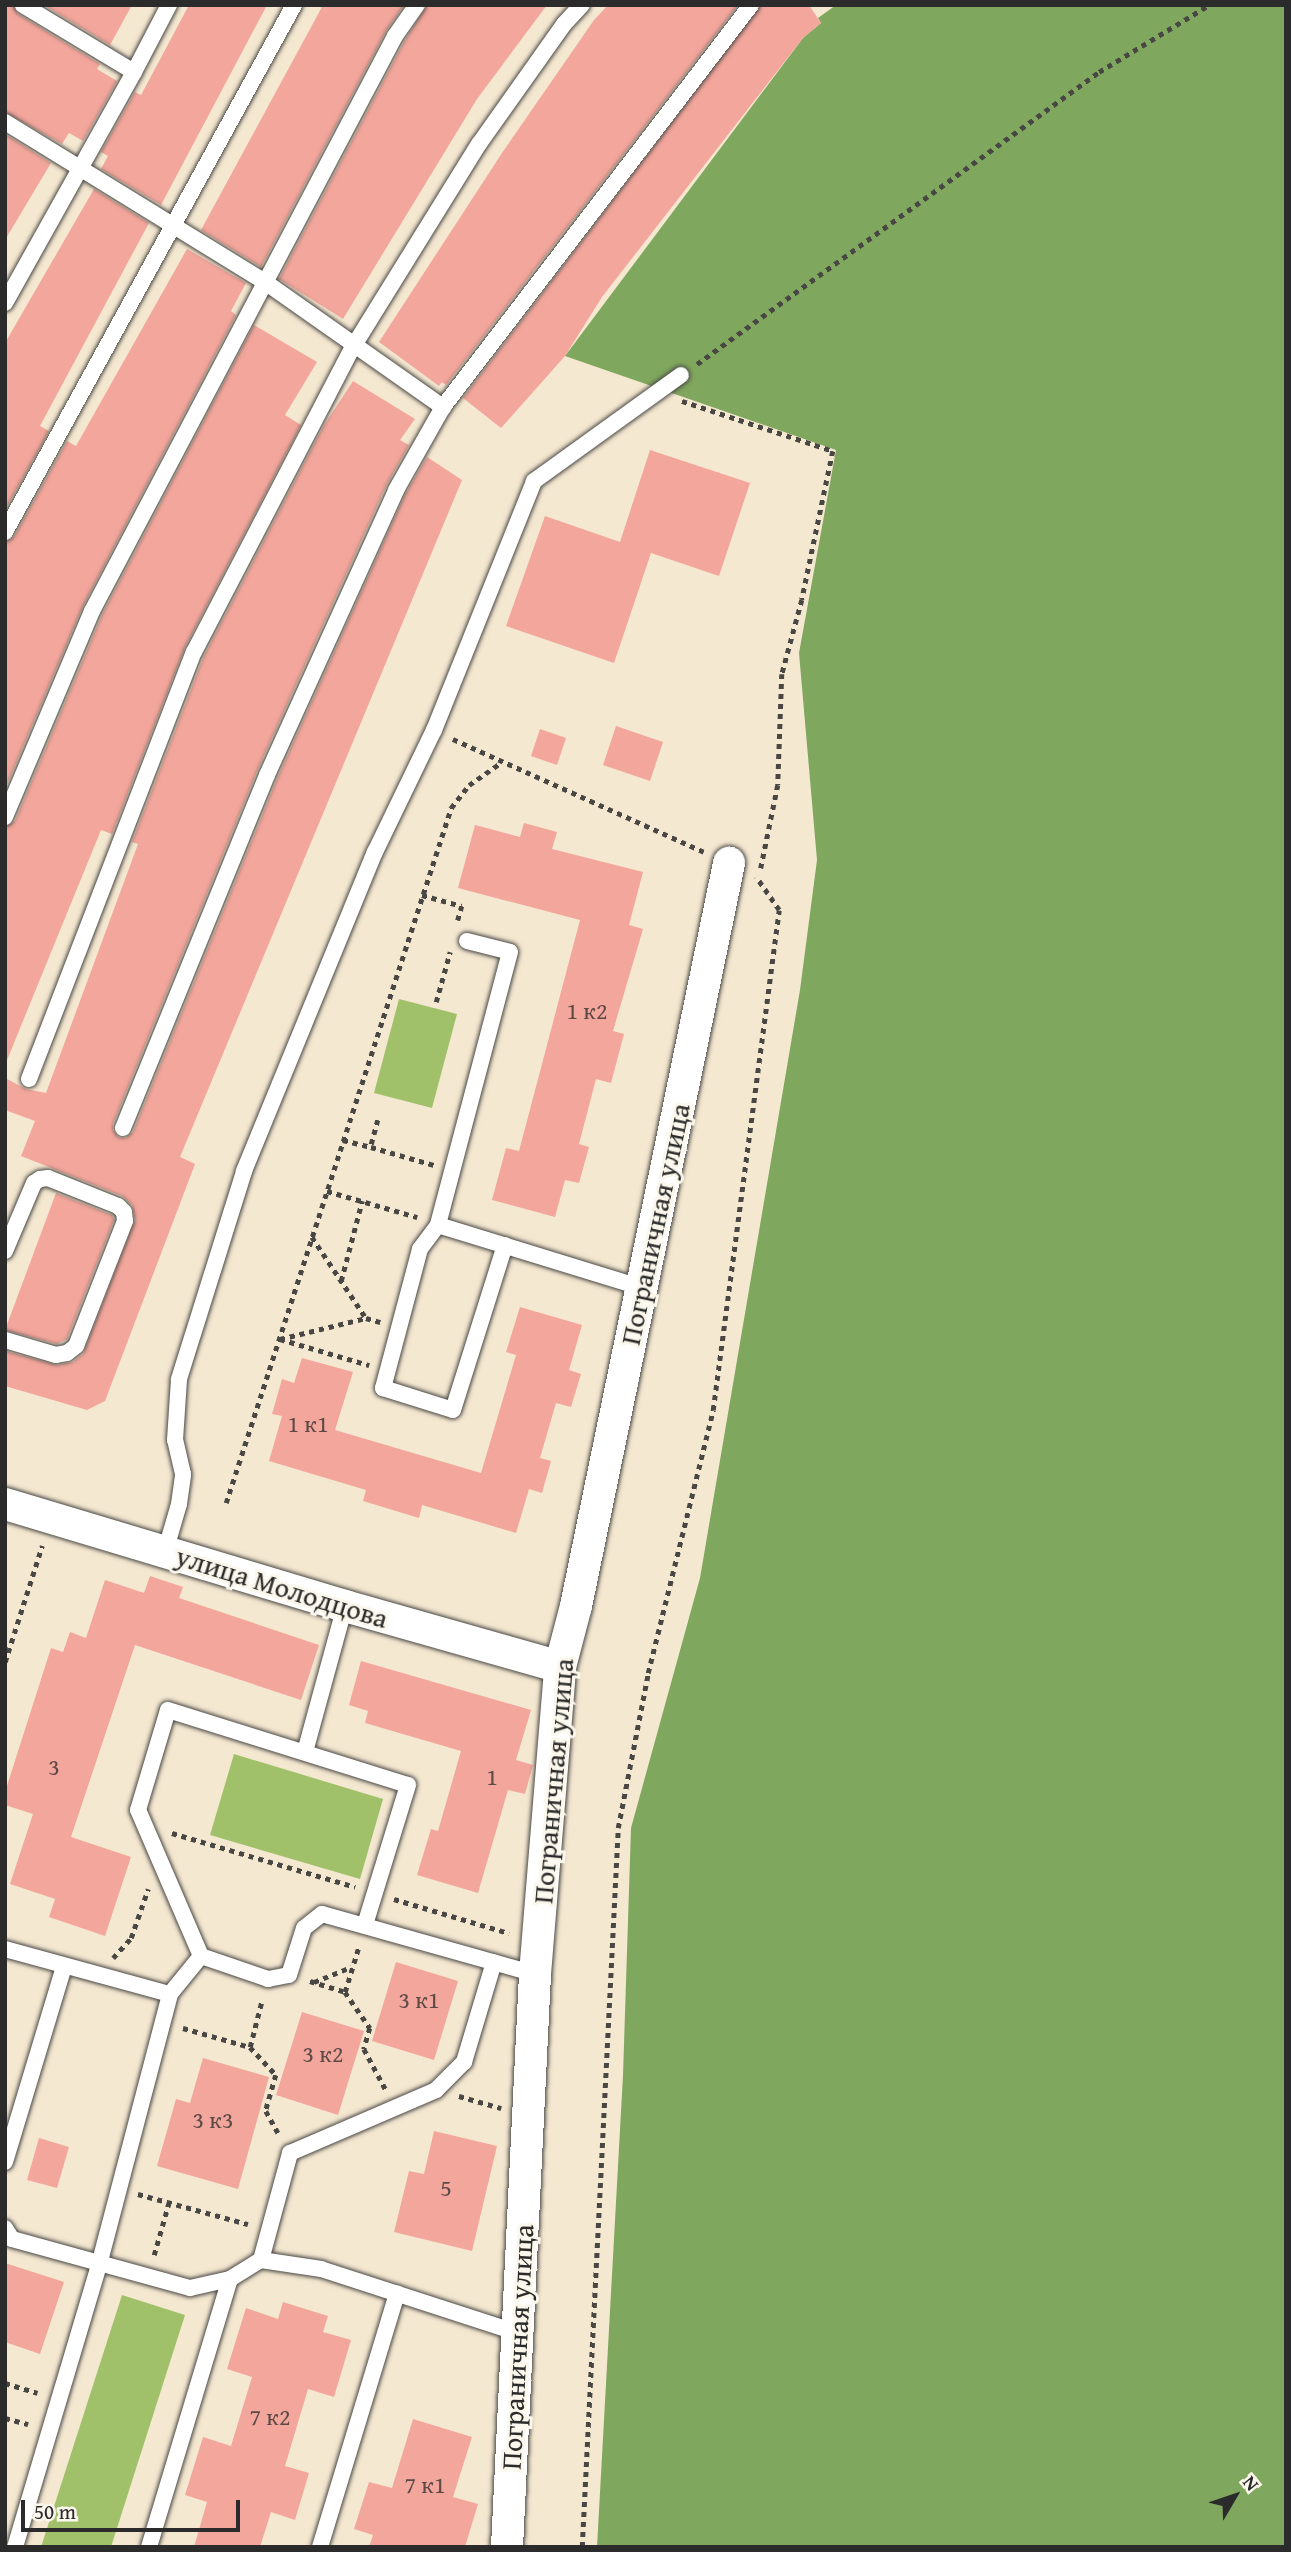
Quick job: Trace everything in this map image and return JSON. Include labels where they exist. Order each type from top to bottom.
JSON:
[{"type":"street","name":"Пограничная улица","points":[[507,2547],[536,1975],[560,1667],[576,1606],[643,1288],[729,863]]},
{"type":"street","name":"улица Молодцова","points":[[5,1504],[560,1667]]},
{"type":"lane","points":[[23,5],[134,72]]},
{"type":"lane","points":[[5,303],[81,170],[169,5]]},
{"type":"lane","points":[[5,532],[294,5]]},
{"type":"lane","points":[[5,817],[92,611],[394,36],[417,5]]},
{"type":"lane","points":[[29,1079],[194,652],[353,347],[478,144],[564,24],[582,5]]},
{"type":"lane","points":[[123,1128],[267,775],[396,490],[443,407],[751,5]]},
{"type":"lane","points":[[5,122],[265,282],[353,347],[443,407]]},
{"type":"lane","points":[[165,1552],[180,1504],[183,1474],[175,1440],[178,1379],[244,1171],[374,852],[433,730],[534,481],[681,375]]},
{"type":"lane","points":[[467,941],[510,952],[438,1224],[420,1249],[383,1388],[453,1410],[505,1245]]},
{"type":"lane","points":[[5,1251],[34,1183],[40,1178],[48,1178],[118,1206],[124,1212],[125,1221],[76,1346],[67,1353],[56,1355],[5,1340]]},
{"type":"lane","points":[[438,1224],[643,1288]]},
{"type":"lane","points":[[305,1752],[345,1606]]},
{"type":"lane","points":[[365,1925],[408,1785],[168,1710],[138,1810],[201,1956],[268,1979],[289,1975],[304,1928],[322,1914],[536,1975]]},
{"type":"lane","points":[[5,1949],[170,1994]]},
{"type":"lane","points":[[15,2547],[61,2400],[99,2265],[117,2188],[170,1994],[201,1956]]},
{"type":"lane","points":[[261,2260],[290,2153],[436,2090],[464,2062],[494,1962]]},
{"type":"lane","points":[[5,2162],[64,1967]]},
{"type":"lane","points":[[5,2228],[12,2239],[190,2288],[230,2279],[261,2260],[321,2269],[518,2333]]},
{"type":"lane","points":[[149,2547],[230,2279]]},
{"type":"lane","points":[[320,2547],[397,2293]]},
{"type":"path","points":[[681,375],[1099,72],[1209,5]]},
{"type":"path","points":[[657,393],[833,451],[802,600],[782,674],[778,785],[758,879]]},
{"type":"path","points":[[433,730],[729,863],[758,879],[779,910],[713,1410],[648,1673],[618,1828],[582,2547]]},
{"type":"path","points":[[226,1503],[451,808],[469,785],[503,761]]},
{"type":"path","points":[[422,895],[462,906]]},
{"type":"path","points":[[371,1147],[378,1120]]},
{"type":"path","points":[[343,1140],[452,1170]]},
{"type":"path","points":[[327,1191],[438,1224]]},
{"type":"path","points":[[341,1281],[362,1201]]},
{"type":"path","points":[[279,1339],[366,1318],[312,1236]]},
{"type":"path","points":[[279,1339],[388,1371]]},
{"type":"path","points":[[5,1662],[50,1517]]},
{"type":"path","points":[[144,1825],[538,1942]]},
{"type":"path","points":[[85,1972],[110,1962],[131,1938],[159,1857]]},
{"type":"path","points":[[345,1992],[365,1925]]},
{"type":"path","points":[[313,1982],[352,1967]]},
{"type":"path","points":[[289,1975],[345,1992],[370,2028],[364,2049],[395,2108]]},
{"type":"path","points":[[250,2046],[268,1979]]},
{"type":"path","points":[[162,2022],[250,2046],[276,2075],[266,2110],[290,2153]]},
{"type":"path","points":[[436,2090],[528,2116]]},
{"type":"path","points":[[117,2188],[269,2230]]},
{"type":"path","points":[[148,2277],[169,2202]]},
{"type":"path","points":[[5,2383],[61,2400]]},
{"type":"green space","points":[[836,5],[1286,5],[1286,2547],[597,2547],[623,2075],[631,1828],[700,1578],[800,990],[817,860],[799,653],[836,450],[565,356],[803,38],[821,23],[818,18]]},
{"type":"green space","points":[[399,999],[457,1014],[432,1108],[374,1093]]},
{"type":"green space","points":[[234,1754],[383,1799],[360,1879],[210,1835]]},
{"type":"green space","points":[[122,2295],[185,2315],[111,2547],[41,2547]]},
{"type":"building","points":[[5,5],[13,5],[18,14],[100,64],[97,69],[117,81],[83,141],[69,133],[62,144],[5,112]]},
{"type":"building","points":[[44,5],[132,5],[110,45]]},
{"type":"building","points":[[189,5],[267,5],[161,205],[101,169],[108,156],[101,152],[135,92],[141,95]]},
{"type":"building","points":[[323,5],[404,5],[386,31],[261,267],[201,230]]},
{"type":"building","points":[[427,5],[547,5],[477,99],[343,319],[279,279],[404,42]]},
{"type":"building","points":[[608,5],[738,5],[446,385],[442,382],[439,386],[379,342],[502,153],[594,20]]},
{"type":"building","points":[[761,5],[809,5],[821,23],[803,38],[602,297],[565,356],[501,428],[463,398]]},
{"type":"building","points":[[5,134],[51,163],[5,240]]},
{"type":"building","points":[[94,189],[149,223],[40,426],[49,431],[5,510],[5,343]]},
{"type":"building","points":[[187,249],[246,283],[231,311],[236,315],[83,606],[5,789],[5,542],[14,537],[67,441],[76,446]]},
{"type":"building","points":[[254,325],[317,362],[285,415],[301,425],[185,647],[112,834],[101,830],[5,1065],[5,827],[15,821],[102,615]]},
{"type":"building","points":[[353,381],[415,419],[400,440],[409,445],[386,486],[257,771],[113,1124],[113,1130],[118,1137],[125,1138],[133,1132],[277,779],[405,495],[427,457],[462,480],[180,1157],[195,1164],[105,1401],[87,1410],[5,1386],[5,1351],[57,1365],[73,1362],[83,1354],[135,1220],[132,1205],[122,1196],[21,1156],[35,1121],[5,1110],[5,1078],[26,1089],[46,1093],[138,844],[132,842],[204,656],[323,427]]},
{"type":"building","points":[[650,450],[750,483],[719,576],[651,553],[614,663],[506,626],[545,516],[620,542]]},
{"type":"building","points":[[616,726],[663,742],[650,781],[603,765]]},
{"type":"building","points":[[540,729],[566,738],[557,765],[531,756]]},
{"type":"building","points":[[524,823],[557,832],[552,849],[643,872],[629,925],[643,929],[613,1031],[624,1034],[611,1083],[596,1079],[579,1144],[589,1147],[579,1183],[565,1180],[555,1217],[492,1200],[506,1148],[519,1151],[580,920],[458,888],[475,825],[520,837]]},
{"type":"building","points":[[56,1193],[112,1215],[114,1220],[67,1339],[57,1344],[5,1330]]},
{"type":"building","points":[[520,1307],[582,1325],[569,1370],[581,1374],[571,1407],[556,1403],[540,1458],[551,1461],[542,1493],[529,1489],[516,1533],[422,1505],[419,1518],[363,1501],[366,1490],[269,1461],[282,1416],[272,1414],[282,1379],[294,1383],[302,1358],[353,1372],[335,1430],[481,1473],[516,1355],[506,1352]]},
{"type":"building","points":[[150,1576],[183,1587],[179,1598],[319,1645],[301,1700],[135,1645],[71,1837],[131,1857],[105,1936],[49,1917],[55,1899],[10,1884],[33,1814],[5,1805],[5,1792],[51,1648],[63,1652],[70,1632],[86,1638],[105,1580],[144,1593]]},
{"type":"building","points":[[361,1661],[531,1710],[516,1760],[533,1765],[525,1794],[508,1790],[478,1893],[417,1875],[431,1829],[438,1831],[461,1751],[365,1723],[368,1711],[349,1705]]},
{"type":"building","points":[[396,1962],[458,1981],[434,2060],[372,2041]]},
{"type":"building","points":[[302,2012],[364,2031],[338,2115],[276,2095]]},
{"type":"building","points":[[203,2058],[269,2077],[238,2189],[157,2166],[176,2099],[190,2103]]},
{"type":"building","points":[[434,2131],[497,2146],[472,2251],[394,2232],[409,2171],[424,2174]]},
{"type":"building","points":[[39,2138],[69,2147],[57,2188],[27,2180]]},
{"type":"building","points":[[5,2263],[64,2282],[40,2354],[5,2342]]},
{"type":"building","points":[[283,2302],[328,2316],[323,2332],[351,2340],[334,2397],[308,2389],[285,2466],[309,2473],[295,2520],[271,2512],[260,2547],[194,2547],[207,2502],[185,2495],[203,2437],[231,2446],[252,2377],[227,2369],[246,2308],[278,2319]]},
{"type":"building","points":[[413,2419],[472,2437],[453,2497],[478,2504],[465,2547],[369,2547],[373,2535],[354,2529],[369,2482],[392,2488]]}]
